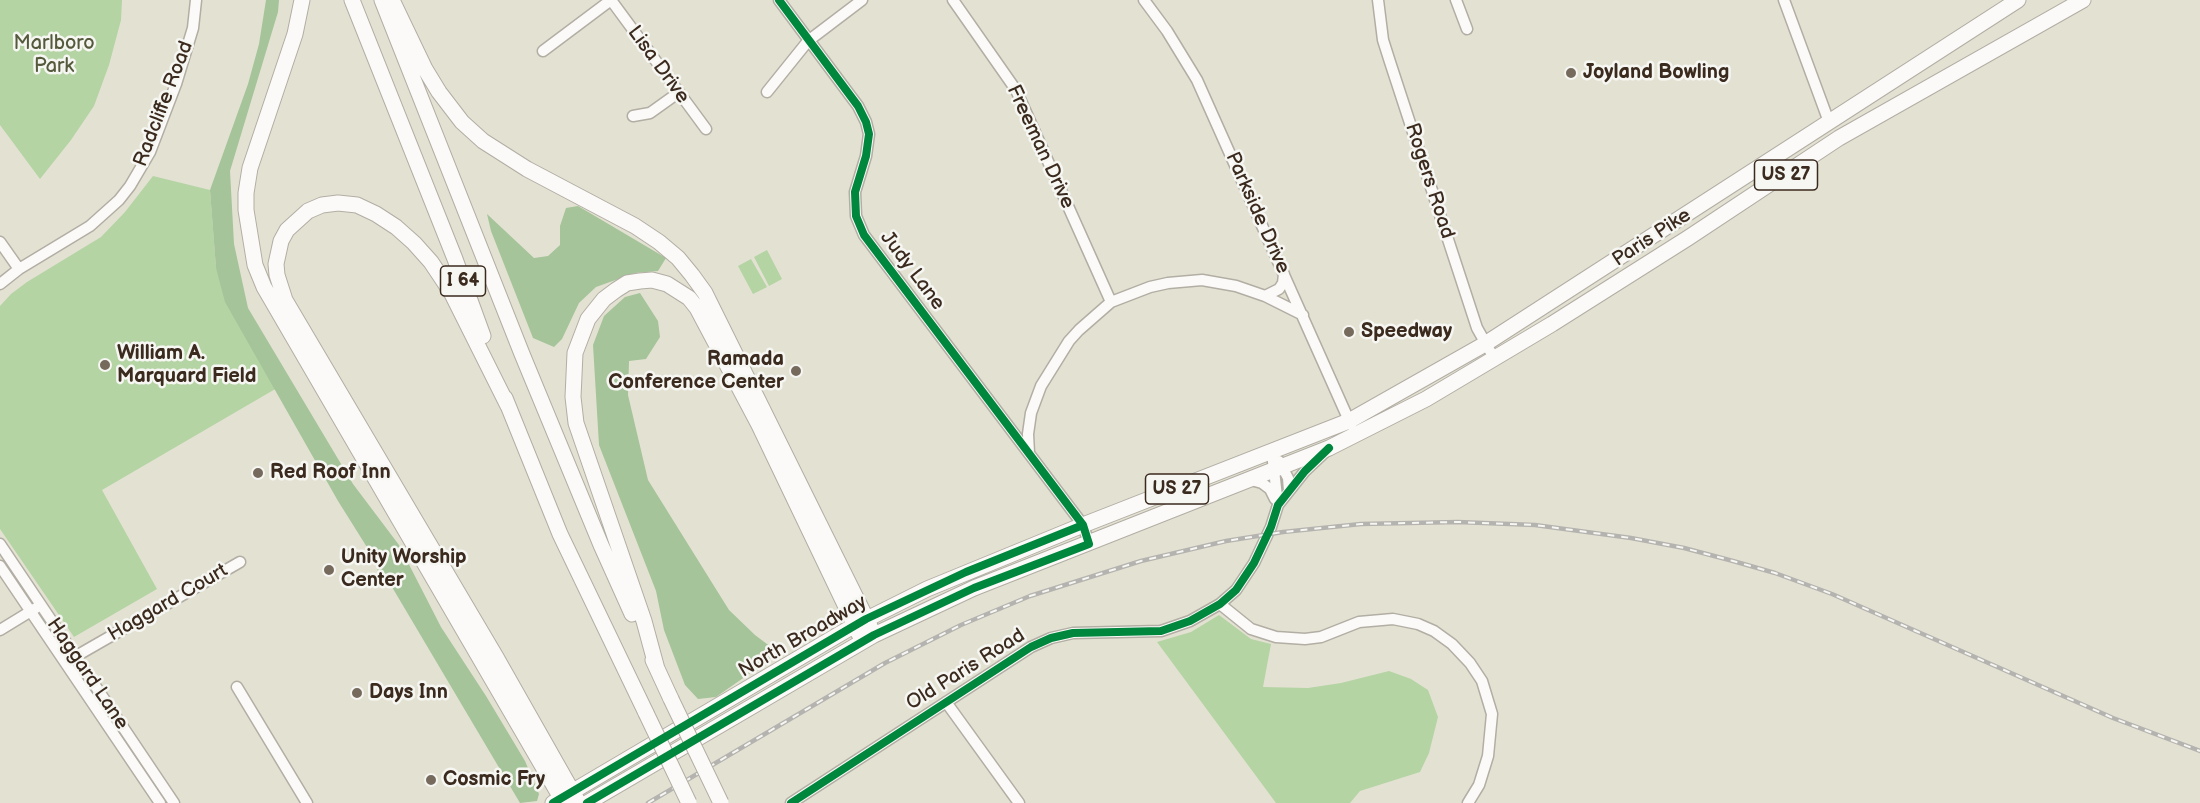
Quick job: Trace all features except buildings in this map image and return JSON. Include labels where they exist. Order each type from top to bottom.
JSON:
[{"type":"highway","points":[[302,0],[295,34],[250,168],[246,210],[255,265],[264,287],[566,800]]},
{"type":"highway","name":"I 64","points":[[352,0],[455,259],[508,406],[573,563],[689,803]]},
{"type":"highway","name":"I 64","points":[[382,0],[527,366],[601,545],[721,803]]},
{"type":"highway","points":[[392,0],[429,77],[462,122],[483,141],[527,169],[643,232],[678,258],[692,275],[705,293],[860,622]]},
{"type":"highway","name":"Paris Pike","points":[[1352,428],[2018,0]]},
{"type":"highway","name":"Paris Pike","points":[[1272,453],[1352,428],[1426,399],[1688,238],[1839,138],[2083,0]]},
{"type":"highway","points":[[1829,122],[1839,138]]},
{"type":"highway","points":[[508,406],[451,292],[431,262],[396,227],[357,205],[338,202],[308,210],[287,230],[281,241],[276,264],[285,300],[489,646],[566,800]]},
{"type":"highway","points":[[657,669],[644,621],[576,423],[573,397],[575,352],[588,319],[604,299],[627,284],[640,280],[667,284],[689,298],[697,308],[868,638]]},
{"type":"highway","name":"North Broadway","points":[[587,803],[868,638],[974,588],[1329,448],[1352,428]]},
{"type":"highway","name":"North Broadway","points":[[566,800],[860,622],[966,572],[1272,453]]},
{"type":"street","name":"Radcliffe Road","points":[[0,284],[19,269],[90,225],[119,200],[130,186],[150,152],[169,103],[193,28],[196,0]]},
{"type":"street","points":[[543,51],[611,0]]},
{"type":"street","name":"Lisa Drive","points":[[611,0],[706,129]]},
{"type":"street","name":"Judy Lane","points":[[779,0],[858,106],[866,122],[869,134],[866,156],[855,192],[856,216],[864,236],[1083,525],[1089,543]]},
{"type":"street","points":[[767,92],[808,41],[862,0]]},
{"type":"street","name":"Freeman Drive","points":[[953,0],[1016,90],[1111,302]]},
{"type":"street","name":"Parkside Drive","points":[[1144,0],[1197,81],[1352,428]]},
{"type":"street","points":[[1378,0],[1386,0]]},
{"type":"street","name":"Rogers Road","points":[[1378,0],[1383,40],[1477,328],[1494,358]]},
{"type":"street","points":[[1456,0],[1467,29]]},
{"type":"street","points":[[1784,0],[1829,122]]},
{"type":"street","points":[[633,116],[650,113],[678,93]]},
{"type":"street","points":[[0,242],[19,269]]},
{"type":"street","points":[[1265,296],[1279,289],[1283,283],[1284,274]]},
{"type":"street","points":[[1029,453],[1028,434],[1031,413],[1041,386],[1078,330],[1111,302],[1150,287],[1193,281],[1219,282],[1265,296],[1303,315]]},
{"type":"street","name":"Old Paris Road","points":[[1278,505],[1305,471],[1329,448]]},
{"type":"street","points":[[1272,453],[1278,469],[1288,478],[1288,491]]},
{"type":"street","name":"Old Paris Road","points":[[791,803],[1015,656],[1051,638],[1073,633],[1161,631],[1190,621],[1220,604],[1236,590],[1254,564],[1271,527],[1278,505],[1278,469]]},
{"type":"street","points":[[1251,480],[1262,483],[1270,489],[1278,505]]},
{"type":"street","name":"Haggard Lane","points":[[0,544],[174,803]]},
{"type":"street","name":"Haggard Court","points":[[64,663],[240,562]]},
{"type":"street","name":"Haggard Lane","points":[[0,566],[160,803]]},
{"type":"street","points":[[1220,604],[1251,629],[1276,637],[1305,639],[1321,637],[1359,622],[1393,619],[1418,624],[1434,631],[1452,644],[1470,663],[1482,681],[1492,714],[1488,756],[1479,785],[1468,803]]},
{"type":"street","points":[[0,630],[40,605]]},
{"type":"street","points":[[237,687],[307,803]]},
{"type":"street","points":[[946,702],[1019,803]]},
{"type":"green space","name":"Marlboro Park","points":[[0,0],[122,0],[121,20],[109,65],[94,106],[40,179],[0,125]]},
{"type":"green space","points":[[266,0],[279,0],[278,12],[230,171],[234,244],[248,308],[353,484],[399,545],[441,627],[525,761],[539,794],[537,801],[520,803],[392,587],[381,583],[375,560],[338,501],[225,302],[216,268],[210,190],[248,84],[259,44]]},
{"type":"green space","points":[[153,176],[210,190],[216,268],[277,388],[102,490],[157,589],[74,637],[0,529],[0,306],[27,282],[101,237],[125,212]]},
{"type":"green space","points":[[578,206],[666,258],[658,271],[635,273],[596,287],[579,303],[562,339],[554,347],[533,338],[491,231],[487,214],[534,258],[548,256],[560,245],[560,226],[566,208]]},
{"type":"green space","points":[[767,250],[782,279],[769,286],[754,257]]},
{"type":"green space","points":[[751,259],[767,287],[753,294],[738,266]]},
{"type":"green space","points":[[640,293],[658,321],[660,337],[646,359],[629,361],[628,395],[648,480],[729,610],[755,635],[779,653],[716,697],[698,699],[685,685],[664,630],[656,591],[599,445],[593,345],[604,316],[625,297]]},
{"type":"green space","points":[[1219,615],[1251,639],[1271,644],[1263,687],[1308,688],[1341,683],[1389,671],[1411,679],[1428,690],[1438,717],[1429,753],[1420,772],[1360,791],[1350,803],[1276,803],[1157,642],[1191,632]]},
{"type":"railway","points":[[648,803],[885,663],[961,625],[1030,596],[1141,561],[1226,541],[1283,532],[1361,524],[1458,522],[1535,525],[1631,538],[1684,548],[1733,561],[1775,573],[1832,594],[2113,718],[2200,751]]},
{"type":"cycle path","points":[[587,803],[874,635],[974,588],[1089,544],[1083,525],[864,235],[856,216],[855,192],[866,156],[869,134],[866,122],[858,106],[779,0]]},
{"type":"cycle path","points":[[791,803],[1031,647],[1051,638],[1073,633],[1161,631],[1190,621],[1220,604],[1236,590],[1254,563],[1271,527],[1278,505],[1305,471],[1329,448]]},
{"type":"cycle path","points":[[553,803],[866,619],[966,572],[1083,525]]},
{"type":"place","name":"Joyland Bowling","points":[[1571,73]]},
{"type":"place","name":"Speedway","points":[[1349,332]]},
{"type":"place","name":"William A. Marquard Field","points":[[105,365]]},
{"type":"place","name":"Ramada Conference Center","points":[[796,371]]},
{"type":"place","name":"Red Roof Inn","points":[[258,473]]},
{"type":"place","name":"Unity Worship Center","points":[[329,570]]},
{"type":"place","name":"Days Inn","points":[[357,693]]},
{"type":"place","name":"Cosmic Fry","points":[[431,780]]}]
